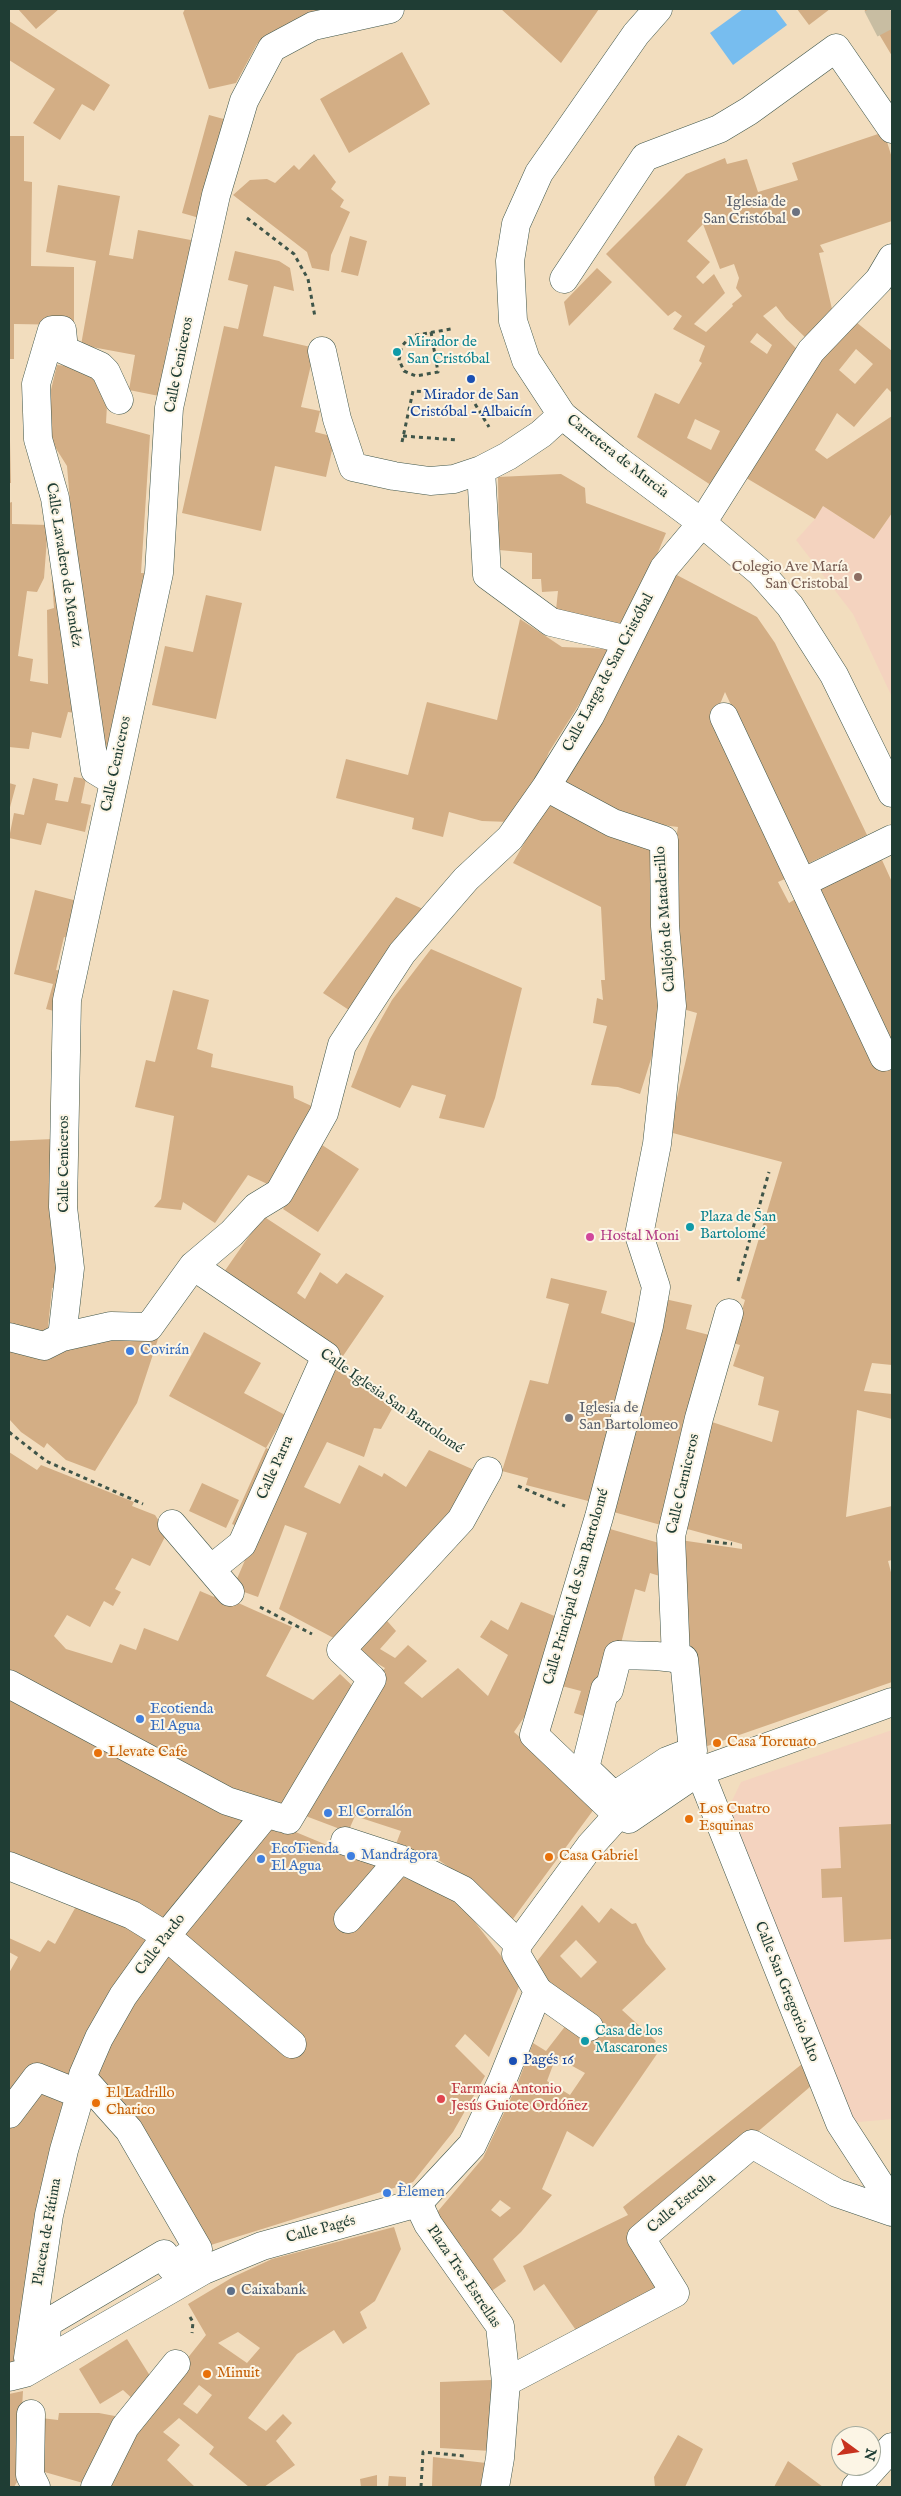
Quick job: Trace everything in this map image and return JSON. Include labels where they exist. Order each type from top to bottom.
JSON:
[{"type":"street","name":"Calle Ceniceros","points":[[62,1337],[70,1268],[63,1207],[67,1000],[159,573],[169,408],[216,195],[244,100],[272,48],[313,26],[390,9]]},
{"type":"street","name":"Carretera de Murcia","points":[[658,9],[636,34],[539,173],[516,224],[510,261],[513,321],[526,360],[562,415],[615,458],[702,523],[760,572],[790,606],[834,675],[892,793]]},
{"type":"street","points":[[564,279],[645,157],[719,129],[749,111],[836,48],[892,129]]},
{"type":"street","name":"Calle Larga de San Cristóbal","points":[[9,1337],[44,1346],[62,1337],[111,1326],[149,1327],[193,1266],[232,1233],[256,1207],[279,1193],[324,1113],[342,1045],[402,953],[466,879],[510,838],[546,787],[590,716],[664,568],[702,523],[811,351],[879,280],[892,258]]},
{"type":"street","name":"Calle Lavadero de Mendéz","points":[[114,781],[95,770],[55,498],[38,439],[36,384],[52,330],[62,330],[64,350],[100,366],[106,372],[118,400]]},
{"type":"street","points":[[322,352],[336,419],[353,467],[394,476],[430,481],[454,479],[481,470],[508,456],[541,434],[562,415]]},
{"type":"street","points":[[481,470],[487,575],[551,622],[628,640]]},
{"type":"street","points":[[724,717],[884,1057]]},
{"type":"street","name":"Callejón de Mataderillo","points":[[546,787],[613,823],[664,840],[665,926],[672,1006],[657,1144],[639,1235],[656,1287],[649,1326]]},
{"type":"street","points":[[802,883],[889,841]]},
{"type":"street","name":"Calle Iglesia San Bartolomé","points":[[193,1266],[326,1356]]},
{"type":"street","name":"Calle Carniceros","points":[[676,1659],[671,1536],[699,1418],[730,1313]]},
{"type":"street","name":"Calle Principal de San Bartolomé","points":[[618,1815],[534,1735],[599,1517],[649,1326]]},
{"type":"street","name":"Calle Parra","points":[[211,1569],[242,1544],[326,1356]]},
{"type":"street","points":[[341,1650],[461,1520],[488,1471]]},
{"type":"street","points":[[172,1524],[230,1592]]},
{"type":"street","name":"Calle Pardo","points":[[81,2092],[83,2075],[99,2038],[123,1996],[166,1936],[284,1819],[372,1679],[341,1650]]},
{"type":"street","points":[[618,1655],[676,1659],[684,1660],[693,1751],[668,1760],[614,1796],[585,1768],[605,1689],[609,1690],[618,1655]]},
{"type":"street","points":[[9,1684],[227,1801],[284,1819]]},
{"type":"street","points":[[588,2027],[538,1991],[516,1954],[518,1944],[590,1846],[618,1815],[620,1800],[674,1766],[698,1772],[892,1702]]},
{"type":"street","name":"Calle San Gregorio Alto","points":[[698,1772],[705,1785],[794,2012],[840,2123],[892,2203]]},
{"type":"street","points":[[345,1841],[400,1859],[463,1890],[518,1944]]},
{"type":"street","points":[[348,1919],[400,1859]]},
{"type":"street","points":[[9,1866],[132,1915],[166,1936],[292,2044]]},
{"type":"street","points":[[418,2203],[472,2145],[502,2081],[538,1991]]},
{"type":"street","points":[[9,2114],[37,2077],[72,2091],[81,2092]]},
{"type":"street","name":"Placeta de Fátima","points":[[86,2083],[129,2130],[198,2249],[171,2267],[164,2254],[47,2323],[46,2343],[28,2358],[49,2215],[64,2150],[81,2092],[86,2083]]},
{"type":"street","name":"Calle Estrella","points":[[506,2382],[675,2293],[641,2238],[752,2144],[837,2193],[892,2212]]},
{"type":"street","name":"Calle Pagés","points":[[9,2377],[25,2373],[204,2270],[262,2246],[418,2203]]},
{"type":"street","name":"Plaza Tres Estrellas","points":[[418,2203],[428,2224],[500,2326],[506,2382],[500,2458],[495,2487]]},
{"type":"street","points":[[95,2487],[125,2427],[176,2364]]},
{"type":"street","points":[[31,2414],[33,2481]]},
{"type":"street","points":[[856,2487],[892,2447]]},
{"type":"path","points":[[216,195],[294,254],[308,279],[322,352]]},
{"type":"path","points":[[431,332],[438,372],[416,376],[404,371],[399,360],[402,346],[411,336],[431,332],[451,329]]},
{"type":"path","points":[[401,444],[414,391],[469,394],[490,428]]},
{"type":"path","points":[[482,430],[496,425]]},
{"type":"path","points":[[403,436],[460,440]]},
{"type":"path","points":[[737,1287],[769,1172]]},
{"type":"path","name":"Calle Iglesia San Bartolomé","points":[[326,1356],[370,1384],[488,1471],[534,1494],[599,1517]]},
{"type":"path","points":[[9,1432],[46,1461],[135,1499],[172,1524]]},
{"type":"path","points":[[230,1592],[296,1624],[341,1650]]},
{"type":"path","points":[[421,2487],[423,2452],[500,2458]]},
{"type":"shaded area","name":"Colegio Ave María San Cristobal","points":[[823,506],[874,539],[892,513],[892,697],[853,614],[796,540],[815,519]]},
{"type":"shaded area","points":[[892,1730],[892,2119],[847,2123],[729,1807],[741,1782]]},
{"type":"water","points":[[743,9],[775,9],[787,25],[733,65],[710,33]]},
{"type":"building","points":[[18,9],[59,9],[36,29]]},
{"type":"building","points":[[185,9],[337,9],[263,39],[257,44],[236,83],[209,89],[183,13]]},
{"type":"building","points":[[501,9],[599,9],[561,63]]},
{"type":"building","points":[[797,9],[830,9],[809,25]]},
{"type":"building","points":[[864,9],[886,9],[869,18]]},
{"type":"building","points":[[892,20],[892,56],[876,29]]},
{"type":"building","points":[[9,21],[110,85],[94,111],[82,104],[60,140],[33,123],[55,89],[9,60]]},
{"type":"building","points":[[402,52],[430,104],[349,153],[320,99]]},
{"type":"building","points":[[209,115],[231,121],[203,219],[182,213]]},
{"type":"building","points":[[884,132],[892,158],[892,221],[820,245],[824,252],[819,253],[832,309],[808,340],[786,319],[776,306],[763,316],[799,351],[717,489],[637,437],[655,393],[679,404],[702,363],[699,361],[705,346],[673,329],[682,316],[675,311],[668,316],[606,254],[686,174],[725,158],[727,164],[747,159],[758,192],[798,180],[792,163]],"holes":[[[703,224],[720,269],[734,264],[739,278],[736,288],[742,296],[706,332],[694,324],[725,293],[714,274],[703,284],[696,277],[710,262],[687,241]],[[757,333],[772,345],[767,354],[750,342]],[[695,419],[720,431],[711,450],[687,438]]]},
{"type":"building","points":[[9,136],[24,136],[24,181],[32,182],[31,266],[74,267],[74,325],[14,324],[14,359],[9,359]]},
{"type":"building","points":[[314,154],[336,182],[331,189],[344,200],[340,207],[350,212],[331,255],[329,271],[312,268],[307,252],[233,195],[250,180],[267,179],[275,183],[294,165],[299,170]]},
{"type":"building","points":[[58,185],[120,196],[109,255],[133,259],[138,230],[196,241],[178,339],[169,338],[159,396],[129,390],[135,355],[81,345],[96,261],[46,252]]},
{"type":"building","points":[[350,236],[367,241],[358,276],[341,272]]},
{"type":"building","points":[[235,251],[279,261],[290,268],[294,291],[274,286],[263,336],[315,348],[301,407],[320,411],[315,432],[335,437],[326,477],[275,466],[261,531],[182,513],[224,326],[238,329],[248,285],[228,280]]},
{"type":"building","points":[[597,268],[612,282],[569,326],[564,302]]},
{"type":"building","points":[[851,318],[892,351],[892,393],[887,388],[854,427],[837,413],[815,450],[827,459],[892,416],[892,513],[874,539],[823,506],[815,519],[743,476],[776,422]],"holes":[[[856,349],[873,364],[855,384],[839,370]]]},
{"type":"building","points":[[57,365],[83,367],[98,373],[107,405],[106,423],[150,435],[141,573],[150,573],[117,755],[97,755],[82,643],[67,466],[45,431],[43,423]]},
{"type":"building","points":[[10,441],[11,483],[9,483]]},
{"type":"building","points":[[561,474],[585,488],[586,503],[666,533],[625,631],[556,610],[558,591],[542,592],[541,579],[532,579],[532,553],[499,550],[498,477]]},
{"type":"building","points":[[12,502],[12,524],[48,525],[44,578],[37,592],[27,591],[18,656],[33,659],[30,681],[48,684],[47,610],[54,608],[52,580],[62,583],[82,714],[68,712],[61,738],[32,732],[29,749],[9,747],[9,503]]},
{"type":"building","points":[[671,572],[757,617],[775,643],[867,835],[805,865],[725,692],[713,721],[787,878],[778,882],[789,903],[797,898],[892,1061],[892,1365],[872,1363],[864,1391],[892,1394],[892,1419],[857,1410],[846,1517],[892,1506],[892,1560],[888,1561],[892,1576],[892,1682],[693,1751],[680,1540],[742,1549],[742,1544],[680,1527],[706,1420],[772,1442],[779,1411],[758,1405],[764,1377],[733,1366],[740,1345],[726,1341],[740,1317],[745,1300],[741,1298],[782,1162],[669,1132],[697,1013],[676,1007],[675,844],[678,827],[615,819],[560,792]]},
{"type":"building","points":[[206,595],[242,603],[216,719],[152,705],[165,646],[193,652]]},
{"type":"building","points":[[520,619],[562,647],[614,649],[549,752],[534,788],[510,822],[482,821],[449,812],[443,837],[412,829],[414,818],[336,798],[346,759],[408,775],[427,702],[497,720]]},
{"type":"building","points":[[74,777],[86,779],[81,803],[91,805],[85,832],[47,823],[41,845],[9,838],[14,813],[24,815],[33,778],[58,784],[55,800],[68,802]]},
{"type":"building","points":[[9,783],[16,785],[9,811]]},
{"type":"building","points":[[551,795],[656,851],[668,1005],[640,1094],[618,1087],[591,1085],[607,1026],[593,1023],[597,998],[603,1000],[601,980],[605,980],[601,907],[513,863]]},
{"type":"building","points":[[882,860],[892,882],[892,1045],[817,888]]},
{"type":"building","points":[[35,890],[85,903],[77,940],[64,937],[56,970],[71,973],[62,1013],[46,1009],[53,984],[14,974]]},
{"type":"building","points":[[396,897],[423,909],[349,1010],[323,993]]},
{"type":"building","points":[[431,949],[522,988],[495,1098],[484,1128],[439,1118],[446,1095],[412,1085],[400,1108],[351,1087],[370,1039],[392,1000]]},
{"type":"building","points":[[173,990],[209,1000],[197,1049],[213,1054],[211,1067],[293,1086],[294,1098],[316,1108],[274,1187],[248,1175],[215,1223],[183,1202],[181,1210],[154,1207],[161,1199],[174,1116],[135,1107],[146,1060],[155,1062]]},
{"type":"building","points":[[53,1139],[54,1210],[49,1211],[64,1274],[62,1287],[52,1288],[47,1336],[9,1330],[9,1141]]},
{"type":"building","points":[[322,1145],[359,1169],[318,1232],[283,1209]]},
{"type":"building","points":[[263,1216],[321,1254],[297,1293],[305,1299],[320,1272],[337,1284],[346,1273],[384,1296],[343,1356],[224,1272]]},
{"type":"building","name":"Iglesia de San Bartolomeo","points":[[551,1278],[607,1291],[601,1313],[645,1326],[592,1502],[526,1485],[528,1478],[502,1471],[530,1380],[548,1384],[569,1304],[546,1298]]},
{"type":"building","points":[[660,1298],[692,1305],[686,1329],[717,1337],[661,1525],[606,1510]]},
{"type":"building","points":[[111,1332],[159,1336],[137,1403],[95,1471],[66,1460],[47,1443],[44,1448],[21,1432],[9,1419],[9,1345]]},
{"type":"building","points":[[204,1332],[261,1363],[244,1393],[285,1415],[266,1448],[169,1396]]},
{"type":"building","points":[[329,1366],[365,1386],[392,1409],[381,1429],[374,1428],[364,1457],[327,1442],[304,1487],[340,1504],[359,1465],[382,1477],[384,1473],[406,1487],[429,1450],[481,1473],[459,1514],[343,1643],[279,1609],[307,1533],[285,1525],[258,1597],[233,1588]]},
{"type":"building","points":[[266,1448],[277,1453],[244,1529],[232,1524]]},
{"type":"building","points":[[9,1452],[37,1470],[41,1465],[134,1502],[132,1506],[155,1515],[167,1533],[150,1566],[132,1558],[115,1589],[121,1592],[113,1606],[104,1601],[90,1627],[67,1615],[54,1636],[66,1649],[112,1663],[120,1644],[136,1650],[144,1628],[178,1641],[200,1591],[214,1597],[216,1593],[292,1627],[266,1676],[313,1700],[340,1674],[360,1693],[292,1812],[272,1810],[9,1679]]},
{"type":"building","points":[[202,1483],[239,1500],[226,1528],[189,1511]]},
{"type":"building","points":[[603,1527],[666,1545],[666,1578],[650,1573],[645,1592],[635,1589],[609,1690],[597,1720],[574,1713],[581,1691],[558,1685]]},
{"type":"building","points":[[521,1602],[564,1620],[527,1713],[514,1732],[597,1805],[513,1919],[473,1884],[433,1856],[430,1860],[396,1844],[401,1831],[355,1816],[348,1832],[303,1815],[333,1748],[385,1668],[351,1648],[381,1614],[396,1631],[380,1649],[395,1658],[408,1645],[427,1661],[404,1683],[422,1698],[458,1668],[488,1696],[508,1655],[480,1637],[491,1620],[508,1630]]},
{"type":"building","points":[[9,1690],[250,1825],[169,1927],[9,1858]]},
{"type":"building","points":[[267,1820],[458,1900],[521,1982],[489,2057],[465,2034],[455,2046],[485,2076],[453,2132],[413,2182],[198,2249],[87,2083],[167,1950],[297,2054],[306,2045],[175,1935]]},
{"type":"building","points":[[892,1824],[892,1939],[844,1942],[842,1897],[822,1898],[821,1869],[841,1868],[839,1827]]},
{"type":"building","points":[[79,1901],[156,1937],[71,2085],[9,2102],[9,1973],[18,1957],[9,1952],[9,1938],[40,1952],[48,1940],[55,1944]]},
{"type":"building","points":[[582,1905],[599,1923],[611,1908],[632,1924],[636,1923],[646,1943],[666,1969],[622,2010],[656,2041],[653,2045],[659,2051],[593,2147],[567,2131],[542,2189],[552,2195],[521,2232],[493,2259],[506,2281],[490,2292],[463,2248],[433,2217],[483,2158],[517,2085],[533,2043],[546,2051],[570,2020],[601,2022],[586,2007],[576,2014],[530,1970]],"holes":[[[576,1940],[597,1962],[581,1978],[560,1956]],[[556,2057],[585,2073],[570,2095],[547,2081]],[[500,2200],[511,2208],[500,2217],[491,2210]]]},
{"type":"building","points":[[802,2064],[811,2086],[635,2237],[666,2293],[582,2339],[544,2284],[534,2291],[523,2266],[628,2215],[623,2207]]},
{"type":"building","points":[[42,2083],[81,2099],[28,2358],[9,2363],[9,2127]]},
{"type":"building","points":[[394,2227],[401,2249],[375,2301],[360,2312],[367,2328],[343,2344],[334,2330],[297,2354],[248,2418],[266,2431],[283,2414],[292,2423],[276,2441],[295,2465],[264,2487],[249,2487],[209,2454],[214,2447],[179,2418],[163,2432],[180,2445],[167,2460],[195,2487],[103,2487],[163,2389],[206,2335],[188,2304],[233,2277],[272,2259]],"holes":[[[238,2332],[260,2348],[247,2363],[218,2343]],[[199,2385],[212,2395],[197,2414],[183,2404]]]},
{"type":"building","points":[[127,2339],[152,2379],[136,2402],[123,2390],[100,2404],[79,2369]]},
{"type":"building","points":[[491,2380],[491,2451],[440,2448],[440,2382]]},
{"type":"building","points":[[23,2391],[18,2480],[14,2487],[9,2487],[9,2394]]},
{"type":"building","points":[[59,2413],[99,2413],[120,2417],[90,2485],[41,2471],[41,2418],[58,2420]]},
{"type":"building","points":[[678,2435],[703,2449],[685,2487],[655,2487],[654,2477]]},
{"type":"building","points":[[433,2457],[495,2464],[489,2487],[432,2486]]},
{"type":"building","points":[[788,2461],[823,2487],[774,2487]]},
{"type":"building","points":[[377,2475],[377,2487],[361,2487],[360,2479]]},
{"type":"building","points":[[389,2476],[406,2477],[406,2487],[388,2487]]},
{"type":"tunnel","points":[[871,24],[892,13]]},
{"type":"place","name":"Iglesia de San Cristóbal","points":[[796,212]]},
{"type":"place","name":"Mirador de San Cristóbal","points":[[397,352]]},
{"type":"place","name":"Mirador de San Cristóbal - Albaicín","points":[[471,379]]},
{"type":"place","name":"Colegio Ave María San Cristobal","points":[[858,577]]},
{"type":"place","name":"Plaza de San Bartolomé","points":[[690,1227]]},
{"type":"place","name":"Hostal Moni","points":[[590,1237]]},
{"type":"place","name":"Covirán","points":[[130,1351]]},
{"type":"place","name":"Iglesia de San Bartolomeo","points":[[569,1418]]},
{"type":"place","name":"Ecotienda El Agua","points":[[140,1719]]},
{"type":"place","name":"Casa Torcuato","points":[[717,1743]]},
{"type":"place","name":"Llevate Cafe","points":[[98,1753]]},
{"type":"place","name":"El Corralón","points":[[328,1813]]},
{"type":"place","name":"Los Cuatro Esquinas","points":[[689,1819]]},
{"type":"place","name":"Mandrágora","points":[[351,1856]]},
{"type":"place","name":"Casa Gabriel","points":[[549,1857]]},
{"type":"place","name":"EcoTienda El Agua","points":[[261,1859]]},
{"type":"place","name":"Casa de los Mascarones","points":[[585,2041]]},
{"type":"place","name":"Pagés 16","points":[[513,2061]]},
{"type":"place","name":"Farmacia Antonio Jesús Guiote Ordóñez","points":[[441,2099]]},
{"type":"place","name":"El Ladrillo Charico","points":[[96,2103]]},
{"type":"place","name":"Èlemen","points":[[387,2193]]},
{"type":"place","name":"Caixabank","points":[[231,2291]]},
{"type":"place","name":"Minuit","points":[[207,2374]]}]
